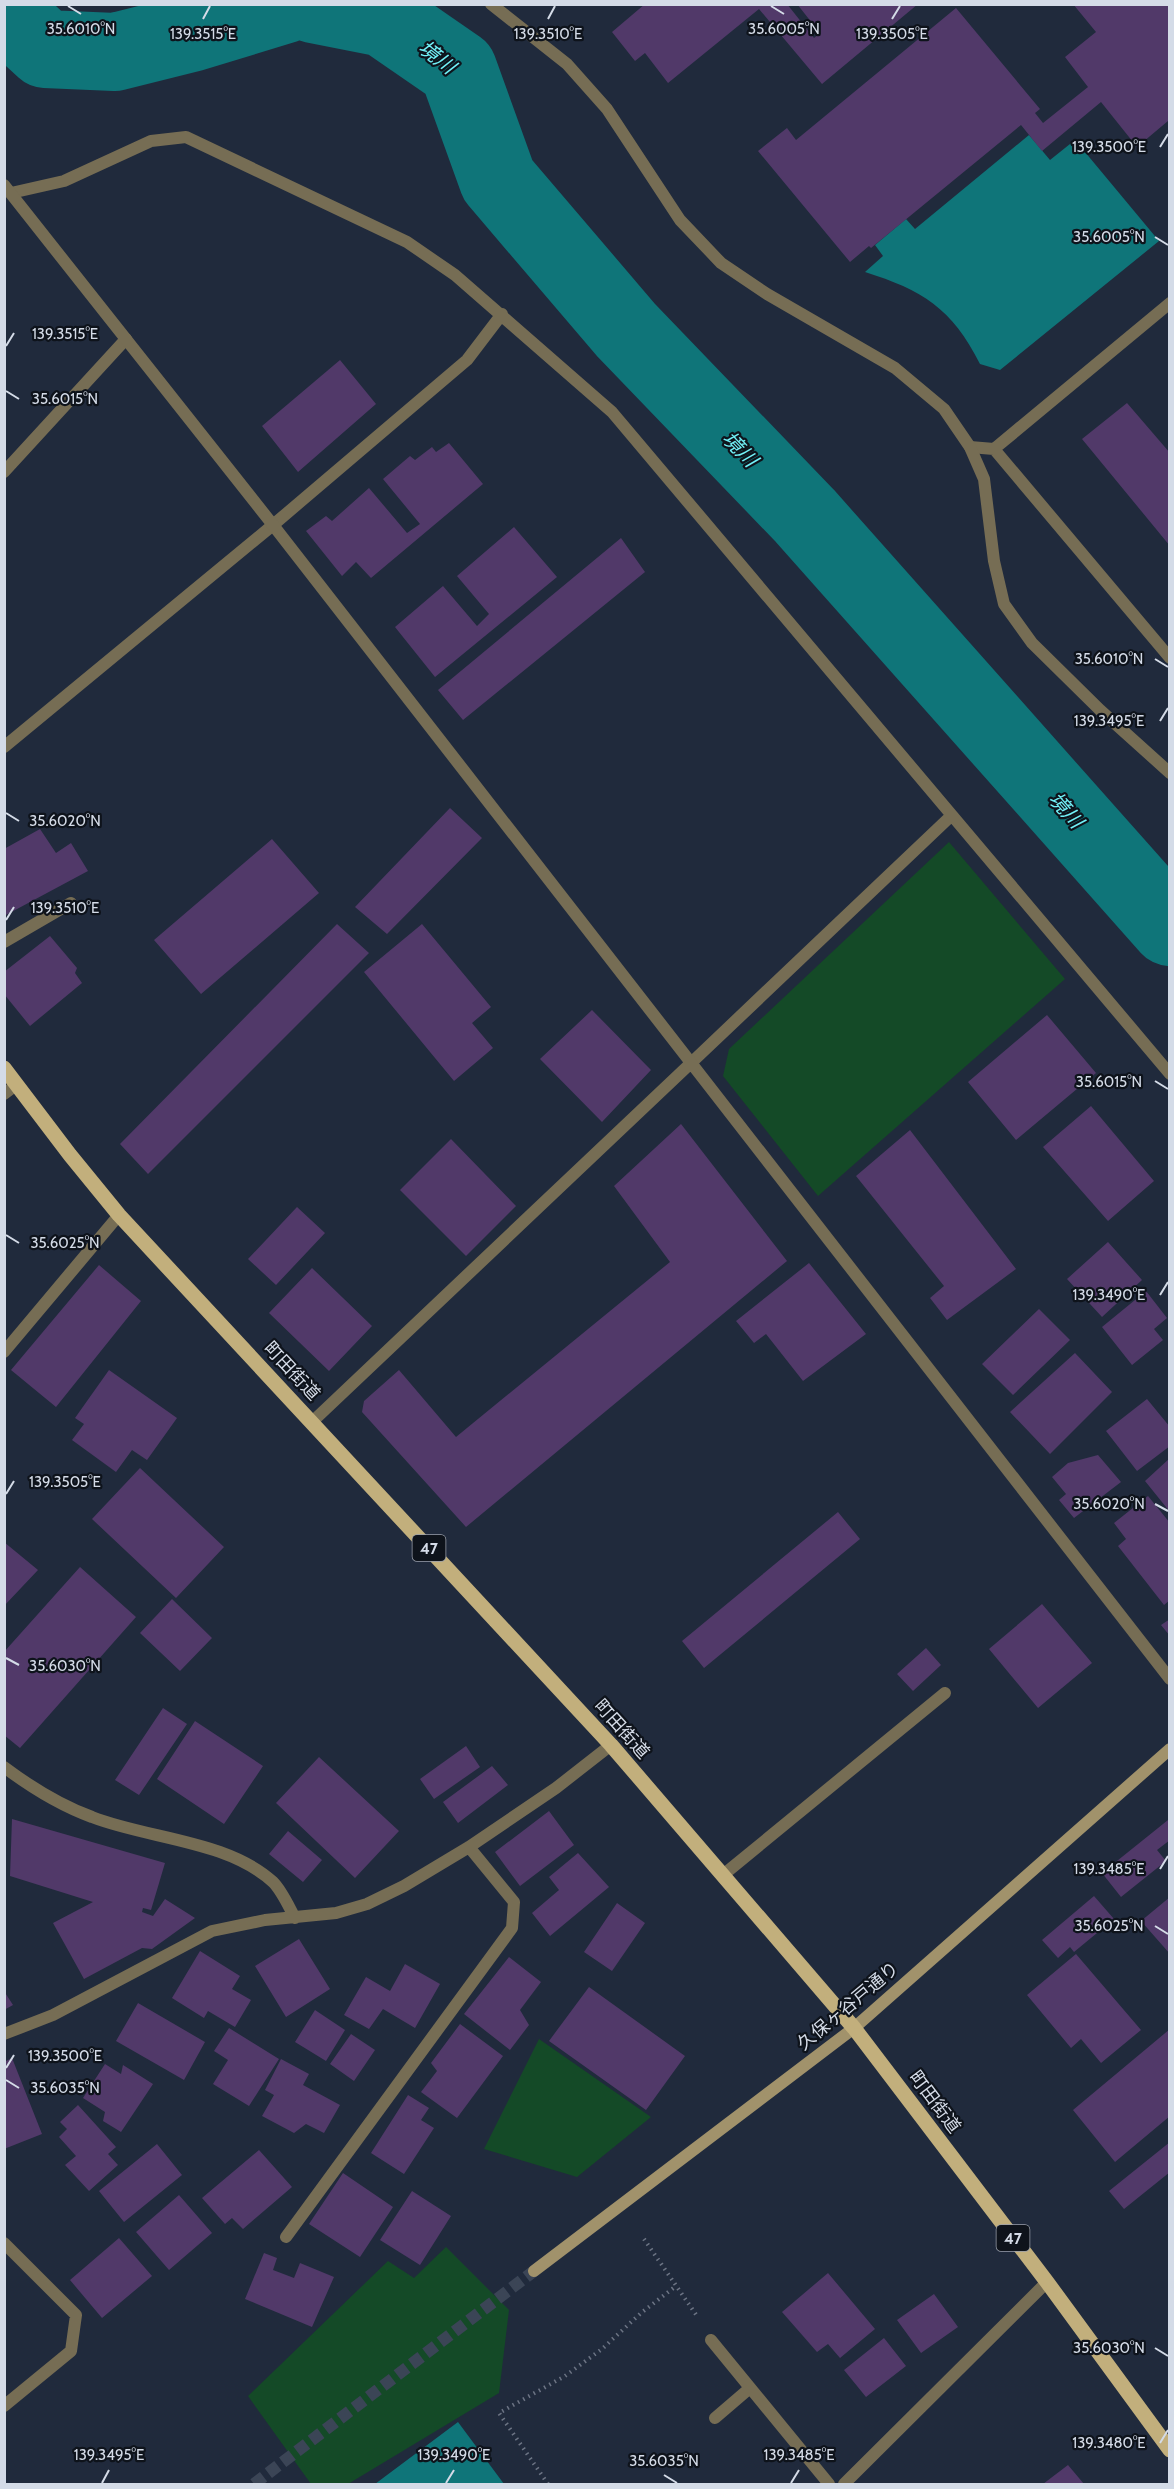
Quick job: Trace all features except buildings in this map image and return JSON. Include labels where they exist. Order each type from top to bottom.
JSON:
[{"type":"main road","name":"町田街道","points":[[4,1068],[10,1089],[119,1215],[611,1745],[854,2028],[1047,2282],[1170,2450]]},
{"type":"street","points":[[491,4],[567,64],[606,109],[680,220],[721,263],[767,294],[895,368],[944,409],[970,447],[984,479],[994,561],[1004,604],[1032,643],[1100,710],[1170,772]]},
{"type":"street","points":[[8,189],[64,182],[151,141],[186,137],[407,242],[455,274],[612,412],[1170,1074]]},
{"type":"street","points":[[8,189],[273,525],[1170,1679]]},
{"type":"street","points":[[970,447],[994,449],[1168,307]]},
{"type":"street","points":[[4,747],[273,525],[467,360],[501,314]]},
{"type":"street","points":[[4,472],[126,339]]},
{"type":"street","points":[[994,449],[1170,658]]},
{"type":"street","points":[[312,1422],[951,816]]},
{"type":"street","points":[[4,942],[70,903]]},
{"type":"street","points":[[4,1352],[119,1215]]},
{"type":"street","points":[[723,1875],[945,1693]]},
{"type":"street","points":[[4,2034],[53,2015],[212,1931],[254,1922],[336,1913],[367,1904],[404,1886],[469,1847],[556,1788],[611,1745]]},
{"type":"street","name":"久保ヶ谷戸通り","points":[[534,2271],[854,2028],[1170,1749]]},
{"type":"street","points":[[4,1767],[38,1792],[92,1818],[131,1830],[196,1845],[224,1854],[251,1868],[274,1883],[295,1918]]},
{"type":"street","points":[[286,2237],[512,1928],[514,1902],[469,1847]]},
{"type":"street","points":[[4,2243],[76,2315],[71,2351],[4,2406]]},
{"type":"street","points":[[844,2484],[1047,2282]]},
{"type":"street","points":[[711,2340],[830,2484]]},
{"type":"street","points":[[715,2418],[750,2388]]},
{"type":"path","points":[[644,2239],[691,2306]]},
{"type":"path","points":[[548,2484],[499,2413],[566,2376],[602,2349],[640,2313],[676,2286]]},
{"type":"shaded area","points":[[1029,135],[1050,160],[1075,140],[1159,241],[1000,370],[980,364],[958,329],[933,304],[903,286],[865,272],[883,256],[875,245],[906,219],[915,229]]},
{"type":"shaded area","points":[[949,842],[1065,979],[818,1196],[723,1076],[729,1049]]},
{"type":"shaded area","points":[[539,2039],[651,2117],[577,2177],[484,2149]]},
{"type":"shaded area","points":[[446,2247],[509,2310],[499,2393],[348,2484],[311,2484],[248,2396],[388,2261],[414,2278]]},
{"type":"shaded area","points":[[458,2422],[504,2484],[375,2484]]},
{"type":"waterway","name":"境川","points":[[4,11],[45,49],[115,52],[191,33],[286,4]]},
{"type":"waterway","name":"境川","points":[[313,4],[384,18],[458,69],[498,180],[626,330],[805,516],[1170,927]]},
{"type":"tunnel","points":[[254,2484],[534,2271]]}]
